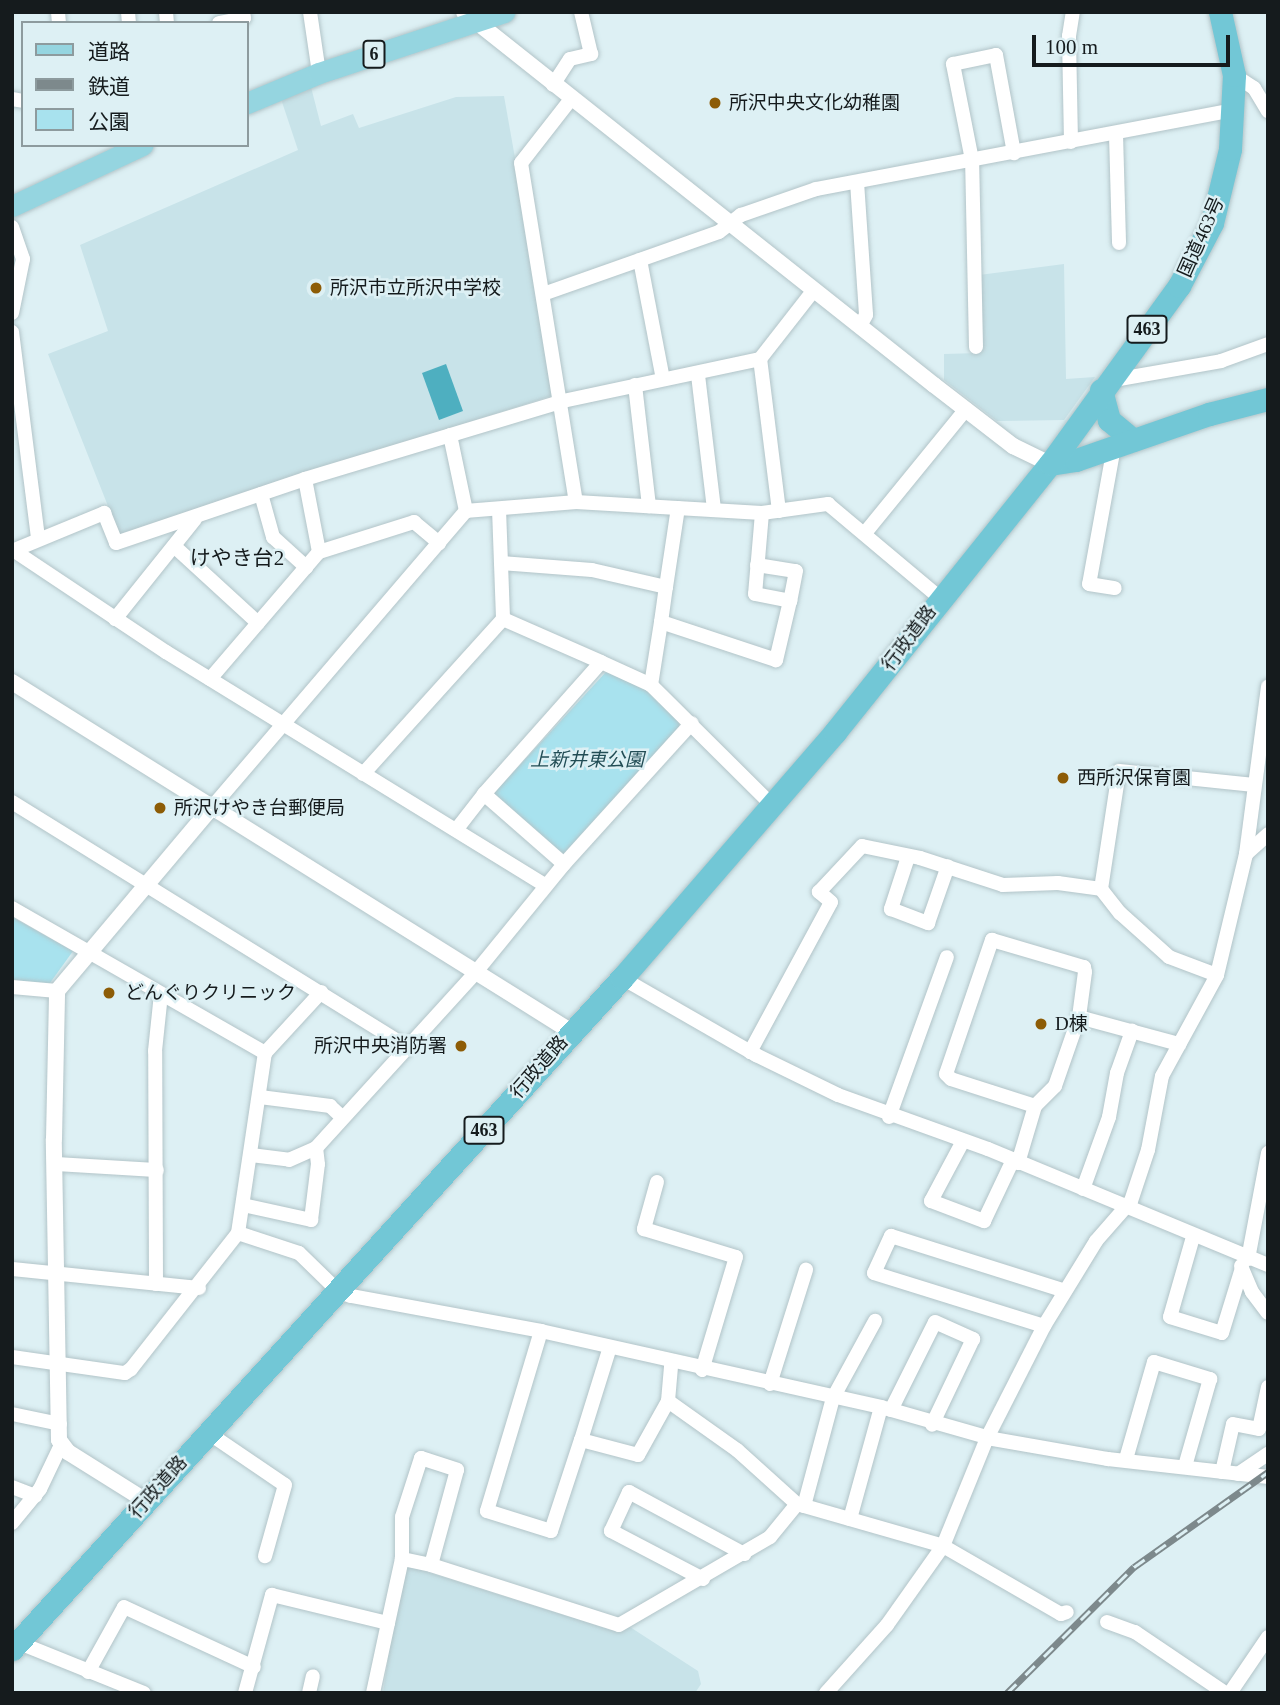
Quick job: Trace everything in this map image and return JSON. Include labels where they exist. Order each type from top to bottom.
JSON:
[{"type":"highway","name":"国道463号","points":[[940,598],[1050,464],[1199,253],[1222,189],[1233,110],[1234,75],[1220,12]]},
{"type":"highway","points":[[1105,386],[1109,420],[1123,443]]},
{"type":"highway","points":[[1050,464],[1268,399]]},
{"type":"highway","name":"行政道路","points":[[14,1644],[339,1292],[570,1031],[622,978],[772,805],[940,598]]},
{"type":"main road","name":"6","points":[[248,103],[469,17],[504,12]]},
{"type":"main road","points":[[12,206],[138,147]]},
{"type":"street","points":[[229,21],[244,18],[243,12]]},
{"type":"street","points":[[310,12],[319,73]]},
{"type":"street","points":[[554,85],[570,59],[591,54],[581,12]]},
{"type":"street","points":[[1071,142],[1069,36],[1073,12]]},
{"type":"street","points":[[469,17],[966,409],[1031,457],[1050,464]]},
{"type":"street","points":[[976,348],[972,160],[953,64],[996,55],[1014,153]]},
{"type":"street","points":[[1234,75],[1254,88],[1268,111]]},
{"type":"street","points":[[572,99],[521,163],[546,293],[576,502]]},
{"type":"street","points":[[546,293],[719,232],[730,223],[816,189],[1233,110]]},
{"type":"street","points":[[1116,134],[1119,243]]},
{"type":"street","points":[[857,182],[866,315],[860,326]]},
{"type":"street","points":[[12,227],[23,259],[12,313]]},
{"type":"street","points":[[640,260],[663,379]]},
{"type":"street","points":[[13,551],[104,513],[116,543],[305,479],[563,401],[663,379],[698,375],[760,359],[814,290]]},
{"type":"street","points":[[12,332],[15,386],[38,539]]},
{"type":"street","points":[[1105,386],[1221,360],[1268,344]]},
{"type":"street","points":[[760,359],[779,511]]},
{"type":"street","points":[[698,375],[713,510]]},
{"type":"street","points":[[635,385],[649,506]]},
{"type":"street","points":[[865,533],[966,409]]},
{"type":"street","points":[[450,435],[466,511]]},
{"type":"street","points":[[1115,588],[1089,584],[1123,443]]},
{"type":"street","points":[[305,479],[319,552]]},
{"type":"street","points":[[261,494],[272,537],[306,567]]},
{"type":"street","points":[[12,1523],[35,1496],[61,1445],[55,1164],[57,991],[466,511],[576,502],[762,513],[828,503],[940,598]]},
{"type":"street","points":[[651,685],[678,508]]},
{"type":"street","points":[[363,774],[503,620],[499,509]]},
{"type":"street","points":[[762,513],[755,594],[790,601]]},
{"type":"street","points":[[114,619],[196,518]]},
{"type":"street","points":[[210,679],[319,552],[414,522],[439,542]]},
{"type":"street","points":[[174,546],[258,623]]},
{"type":"street","points":[[13,551],[114,619],[546,886]]},
{"type":"street","points":[[501,563],[592,570],[666,587]]},
{"type":"street","points":[[661,622],[776,660],[796,571],[757,565]]},
{"type":"street","points":[[503,620],[651,685],[772,805]]},
{"type":"street","points":[[456,830],[484,794],[601,662]]},
{"type":"street","points":[[13,685],[213,806],[570,1031]]},
{"type":"street","points":[[826,1693],[887,1625],[943,1546],[987,1438],[1044,1326],[1096,1241],[1125,1208],[1149,1150],[1162,1076],[1217,975],[1246,854],[1268,686]]},
{"type":"street","points":[[251,1155],[289,1160],[316,1147],[477,972],[564,864],[692,723]]},
{"type":"street","points":[[1217,975],[1169,957],[1119,913],[1101,889],[1119,771],[1254,785]]},
{"type":"street","points":[[484,794],[564,864]]},
{"type":"street","points":[[12,802],[407,1047]]},
{"type":"street","points":[[1246,854],[1268,834]]},
{"type":"street","points":[[750,1052],[831,902],[819,892],[857,847],[948,866],[1003,884],[1048,883],[1101,889]]},
{"type":"street","points":[[908,857],[891,909],[928,923],[948,866]]},
{"type":"street","points":[[12,908],[265,1053]]},
{"type":"street","points":[[963,1141],[931,1201],[984,1221],[1016,1161],[1035,1106],[1055,1086],[1079,1017],[1084,967],[988,942],[946,1074],[951,1079],[1035,1106]]},
{"type":"street","points":[[890,1117],[947,957]]},
{"type":"street","points":[[622,978],[750,1052],[890,1117],[1016,1161],[1243,1261],[1268,1265]]},
{"type":"street","points":[[12,987],[57,991]]},
{"type":"street","points":[[12,1357],[128,1372],[198,1288],[238,1233],[265,1053],[321,992]]},
{"type":"street","points":[[156,1284],[155,1051],[161,995]]},
{"type":"street","points":[[1079,1017],[1179,1044]]},
{"type":"street","points":[[1083,1189],[1109,1117],[1117,1073],[1132,1031]]},
{"type":"street","points":[[260,1097],[330,1106],[342,1117]]},
{"type":"street","points":[[243,1205],[311,1220],[318,1164],[316,1147]]},
{"type":"street","points":[[1193,1237],[1170,1317],[1222,1333],[1243,1261],[1268,1153]]},
{"type":"street","points":[[55,1164],[157,1170]]},
{"type":"street","points":[[657,1182],[644,1229],[736,1257],[702,1370]]},
{"type":"street","points":[[238,1233],[299,1253],[339,1292],[541,1331],[671,1363],[886,1409],[932,1425],[987,1438],[1268,1477]]},
{"type":"street","points":[[1044,1326],[874,1273],[891,1236],[1065,1291]]},
{"type":"street","points":[[1243,1261],[1252,1292],[1268,1313]]},
{"type":"street","points":[[12,1269],[198,1288]]},
{"type":"street","points":[[770,1384],[806,1270]]},
{"type":"street","points":[[402,1559],[431,1565],[619,1625],[704,1579],[770,1537],[800,1505],[833,1398],[875,1321]]},
{"type":"street","points":[[850,1519],[886,1409],[935,1322],[973,1339],[932,1425]]},
{"type":"street","points":[[541,1331],[487,1511],[551,1531],[610,1347]]},
{"type":"street","points":[[1126,1459],[1154,1362],[1210,1379],[1185,1466]]},
{"type":"street","points":[[580,1440],[638,1455],[668,1401],[671,1363]]},
{"type":"street","points":[[1222,1472],[1233,1424],[1259,1429],[1268,1387]]},
{"type":"street","points":[[668,1401],[737,1450],[800,1505],[943,1546],[1061,1614],[1067,1612]]},
{"type":"street","points":[[12,1414],[60,1424]]},
{"type":"street","points":[[207,1432],[285,1485],[265,1556]]},
{"type":"street","points":[[61,1445],[146,1501]]},
{"type":"street","points":[[1238,1474],[1268,1454]]},
{"type":"street","points":[[373,1693],[402,1559],[402,1517],[421,1458],[457,1470],[431,1565]]},
{"type":"street","points":[[12,1487],[35,1496]]},
{"type":"street","points":[[704,1579],[611,1531],[629,1492],[744,1554]]},
{"type":"street","points":[[244,1693],[254,1667],[272,1595],[388,1623]]},
{"type":"street","points":[[88,1672],[124,1607],[254,1667]]},
{"type":"street","points":[[1107,1622],[1135,1633],[1228,1693],[1268,1637]]},
{"type":"street","points":[[14,1644],[88,1672],[123,1689],[144,1693]]},
{"type":"street","points":[[309,1693],[313,1676]]},
{"type":"shaded area","name":"所沢市立所沢中学校","points":[[311,87],[321,126],[353,114],[359,128],[456,97],[504,96],[557,394],[119,534],[48,354],[108,331],[80,245],[298,150],[281,99]]},
{"type":"shaded area","points":[[1064,264],[1066,379],[1095,377],[1064,420],[997,421],[944,380],[944,354],[979,353],[979,275]]},
{"type":"shaded area","points":[[446,364],[463,411],[439,420],[422,373]]},
{"type":"shaded area","points":[[402,1564],[614,1631],[630,1627],[698,1671],[701,1684],[695,1693],[383,1693]]},
{"type":"green space","name":"上新井東公園","points":[[606,672],[645,689],[679,722],[679,729],[566,856],[560,856],[495,799],[495,792]]},
{"type":"green space","points":[[12,917],[73,951],[50,983],[12,982]]},
{"type":"railway","points":[[1007,1693],[1134,1567],[1268,1472]]},
{"type":"place","name":"所沢中央文化幼稚園","points":[[715,103]]},
{"type":"place","name":"所沢市立所沢中学校","points":[[316,288]]},
{"type":"place","name":"西所沢保育園","points":[[1063,778]]},
{"type":"place","name":"所沢けやき台郵便局","points":[[160,808]]},
{"type":"place","name":"どんぐりクリニック","points":[[109,993]]},
{"type":"place","name":"D棟","points":[[1041,1024]]},
{"type":"place","name":"所沢中央消防署","points":[[461,1046]]},
{"type":"district","name":"けやき台2","points":[[237,558]]}]
